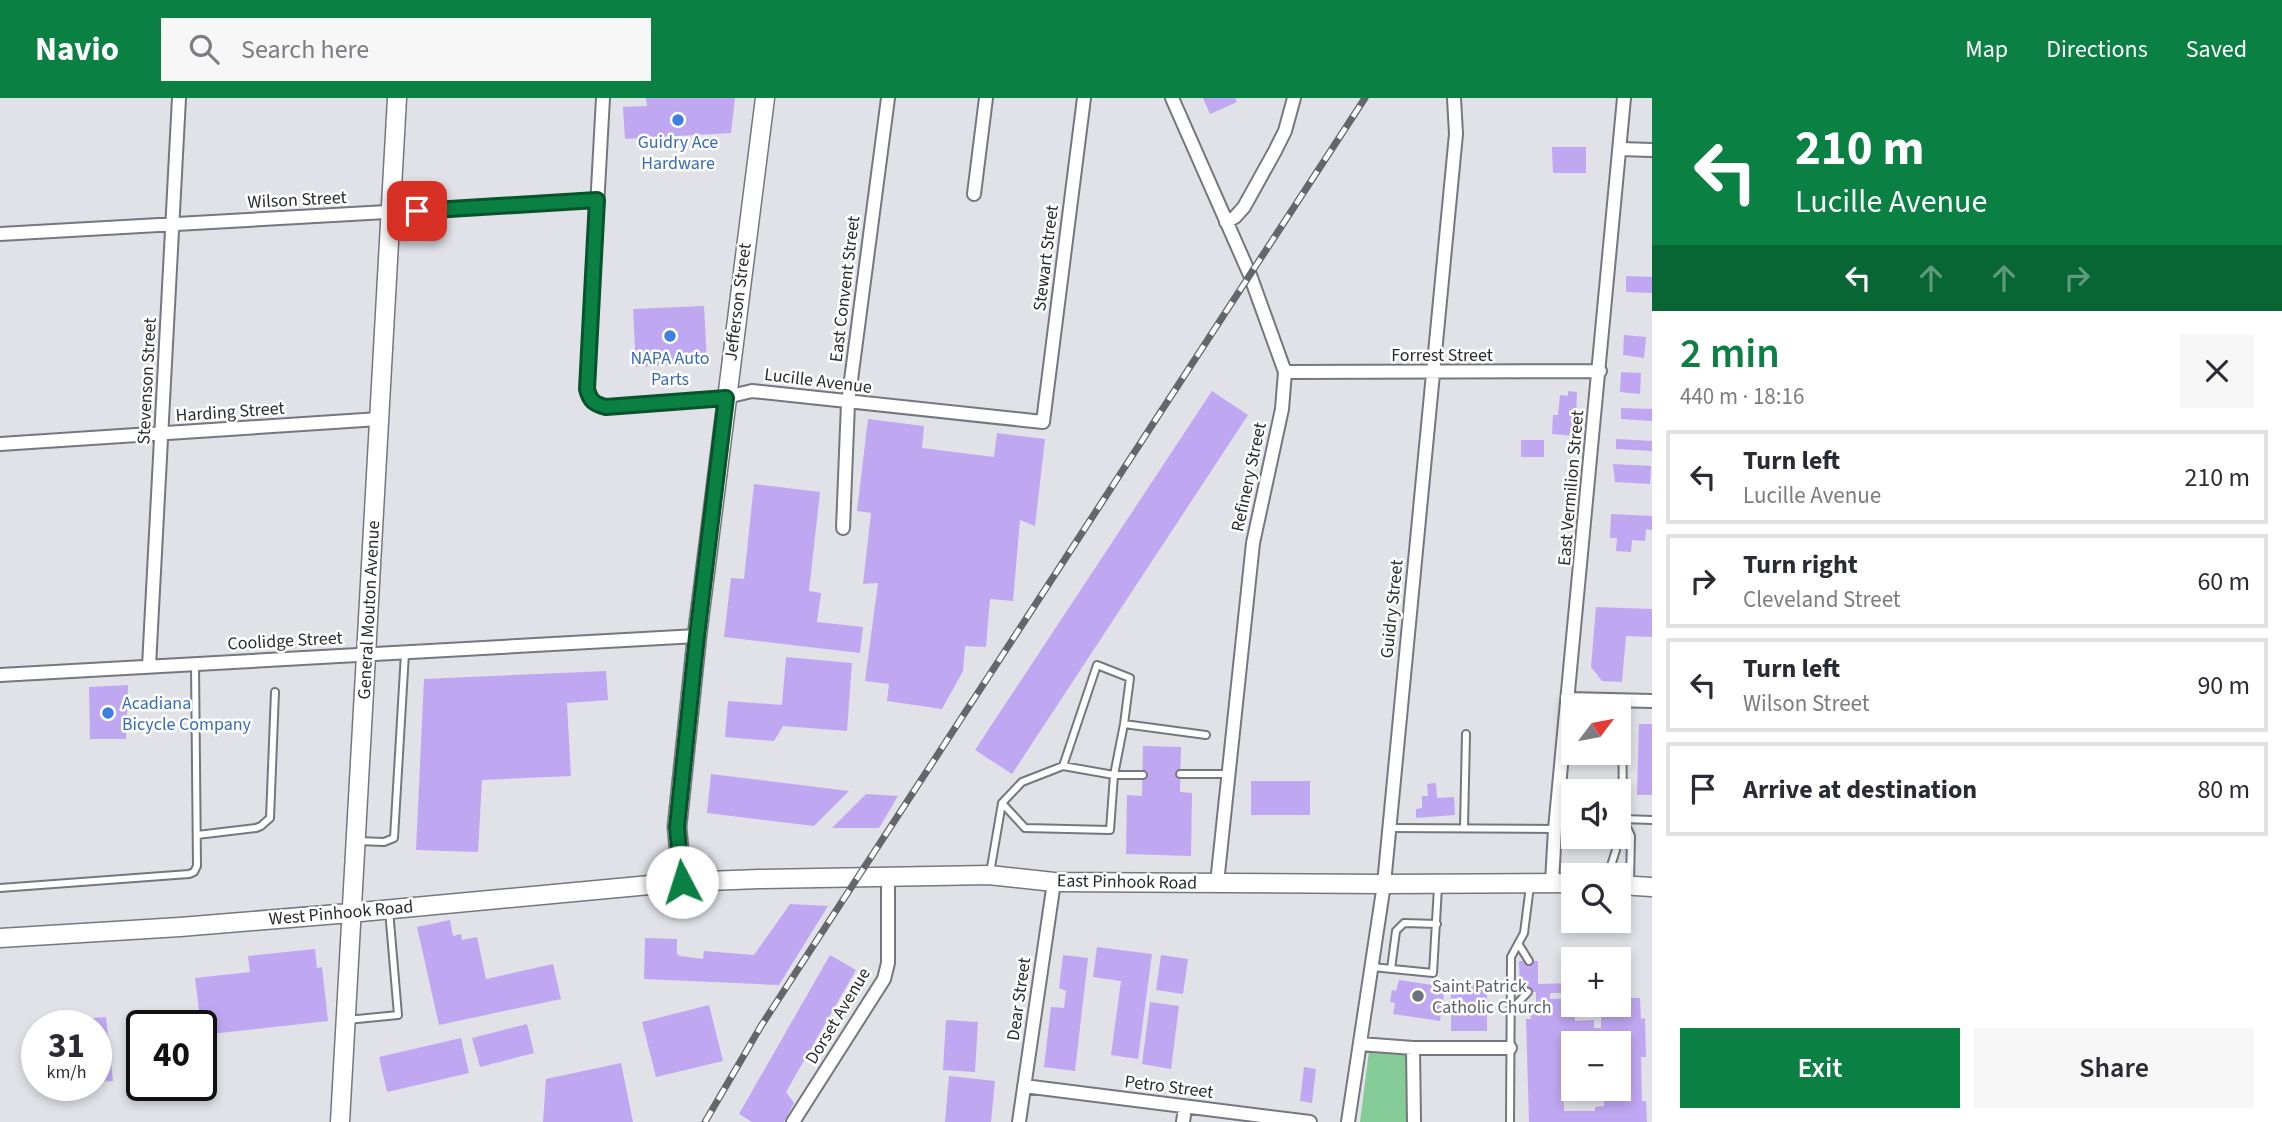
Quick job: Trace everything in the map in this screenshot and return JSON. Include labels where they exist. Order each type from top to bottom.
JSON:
[{"type":"street","name":"Stevenson Street","points":[[149,666],[180,98]]},
{"type":"street","name":"General Mouton Avenue","points":[[340,1122],[397,98]]},
{"type":"street","points":[[597,200],[603,98]]},
{"type":"street","name":"Jefferson Street","points":[[682,882],[677,827],[697,636],[765,98]]},
{"type":"street","name":"East Convent Street","points":[[842,528],[848,403],[888,98]]},
{"type":"street","points":[[974,194],[986,98]]},
{"type":"street","name":"Stewart Street","points":[[1043,422],[1084,98]]},
{"type":"street","name":"Refinery Street","points":[[1171,98],[1250,275],[1285,372],[1282,409],[1253,543],[1217,883]]},
{"type":"street","points":[[1226,222],[1236,217],[1244,207],[1275,151],[1285,131],[1294,98]]},
{"type":"street","name":"Guidry Street","points":[[1348,1122],[1390,828],[1456,134],[1454,98]]},
{"type":"street","name":"East Vermilion Street","points":[[1568,695],[1624,98]]},
{"type":"street","points":[[1619,149],[1652,150]]},
{"type":"street","name":"Wilson Street","points":[[0,234],[597,200]]},
{"type":"street","name":"Lucille Avenue","points":[[597,200],[587,389],[591,400],[598,405],[606,407],[726,398],[752,391],[1043,422]]},
{"type":"street","name":"Forrest Street","points":[[1285,372],[1600,371]]},
{"type":"street","name":"Harding Street","points":[[0,444],[379,419]]},
{"type":"street","name":"Coolidge Street","points":[[0,675],[697,636]]},
{"type":"street","points":[[1631,700],[1652,701]]},
{"type":"street","name":"East Vermilion Street","points":[[1552,882],[1561,765]]},
{"type":"street","name":"East Pinhook Road","points":[[682,882],[989,875],[1054,882],[1561,882]]},
{"type":"street","name":"Dorset Avenue","points":[[793,1122],[884,979],[888,963],[888,878]]},
{"type":"street","name":"West Pinhook Road","points":[[0,938],[180,927],[682,882]]},
{"type":"street","name":"Dear Street","points":[[1019,1122],[1054,882]]},
{"type":"street","points":[[1631,886],[1652,887]]},
{"type":"street","points":[[1360,1044],[1413,1048],[1510,1048]]},
{"type":"street","points":[[1413,1048],[1414,1122]]},
{"type":"street","name":"Petro Street","points":[[1024,1086],[1310,1122]]},
{"type":"street","points":[[1183,1122],[1185,1108]]},
{"type":"lane","points":[[355,840],[384,842],[394,838],[405,653]]},
{"type":"lane","points":[[0,888],[194,872],[197,866],[195,663]]},
{"type":"lane","points":[[1002,803],[1025,828],[1110,830],[1114,775],[1130,678],[1097,666],[1063,766]]},
{"type":"lane","points":[[197,835],[256,828],[270,818],[275,692]]},
{"type":"lane","points":[[1124,724],[1206,735]]},
{"type":"lane","points":[[1464,828],[1466,734]]},
{"type":"lane","points":[[989,875],[1002,803],[1022,782],[1063,766],[1114,775],[1143,775]]},
{"type":"lane","points":[[1180,774],[1229,774]]},
{"type":"lane","points":[[1631,820],[1652,820]]},
{"type":"lane","points":[[1390,828],[1555,829]]},
{"type":"lane","points":[[1510,1122],[1511,957],[1524,933],[1531,882]]},
{"type":"lane","points":[[1372,967],[1433,973],[1438,884]]},
{"type":"lane","points":[[345,1020],[398,1015],[389,909]]},
{"type":"lane","points":[[1391,969],[1396,931],[1404,923],[1437,924]]},
{"type":"lane","points":[[1519,945],[1529,961]]},
{"type":"lane","points":[[1510,1011],[1528,992]]},
{"type":"green space","points":[[1369,1051],[1407,1053],[1407,1122],[1360,1122]]},
{"type":"building","name":"Guidry Ace Hardware","points":[[646,98],[735,98],[731,133],[625,139],[623,107],[647,106]]},
{"type":"building","points":[[1203,98],[1235,98],[1237,102],[1210,114]]},
{"type":"building","points":[[1552,147],[1586,147],[1586,173],[1553,173]]},
{"type":"building","points":[[1626,276],[1652,277],[1652,293],[1626,292]]},
{"type":"building","name":"NAPA Auto Parts","points":[[704,306],[707,363],[636,367],[633,309]]},
{"type":"building","points":[[1624,335],[1646,337],[1644,358],[1623,355]]},
{"type":"building","points":[[1621,372],[1641,373],[1640,394],[1620,392]]},
{"type":"building","points":[[1212,391],[1248,415],[1012,774],[975,750]]},
{"type":"building","points":[[1568,391],[1577,392],[1575,436],[1552,434],[1553,415],[1558,415],[1560,395],[1568,396]]},
{"type":"building","points":[[1621,408],[1652,409],[1652,421],[1621,419]]},
{"type":"building","points":[[868,419],[924,426],[922,448],[994,457],[997,433],[1045,439],[1035,526],[1020,520],[1013,601],[990,599],[986,647],[965,646],[963,671],[942,709],[887,701],[889,684],[865,681],[878,583],[863,584],[871,513],[857,511]]},
{"type":"building","points":[[1616,439],[1652,441],[1652,451],[1616,449]]},
{"type":"building","points":[[1521,440],[1544,440],[1544,457],[1521,457]]},
{"type":"building","points":[[1613,464],[1651,466],[1650,484],[1615,482]]},
{"type":"building","points":[[754,484],[820,492],[809,591],[821,593],[817,622],[863,627],[860,653],[724,637],[731,578],[744,579]]},
{"type":"building","points":[[1611,514],[1652,516],[1652,530],[1646,529],[1645,541],[1632,540],[1631,552],[1616,551],[1617,538],[1610,538]]},
{"type":"building","points":[[1596,607],[1652,609],[1652,637],[1626,636],[1622,682],[1602,681],[1591,667]]},
{"type":"building","points":[[786,657],[852,663],[847,731],[783,726],[774,741],[725,737],[728,701],[782,705]]},
{"type":"building","points":[[606,671],[608,700],[567,703],[571,776],[482,780],[478,852],[416,850],[424,679]]},
{"type":"building","name":"Acadiana Bicycle Company","points":[[128,685],[126,739],[90,739],[89,687]]},
{"type":"building","points":[[1639,724],[1652,724],[1652,795],[1637,795]]},
{"type":"building","points":[[1143,746],[1181,747],[1180,792],[1192,793],[1191,856],[1126,854],[1127,795],[1142,796]]},
{"type":"building","points":[[711,774],[849,791],[814,826],[707,813]]},
{"type":"building","points":[[1251,781],[1310,781],[1310,815],[1251,815]]},
{"type":"building","points":[[1436,783],[1437,798],[1454,797],[1455,815],[1416,818],[1416,809],[1422,808],[1422,796],[1428,796],[1427,784]]},
{"type":"building","points":[[866,794],[898,796],[879,828],[832,828]]},
{"type":"building","points":[[790,904],[828,906],[779,985],[644,979],[645,938],[677,939],[677,954],[680,956],[703,959],[704,951],[754,955]]},
{"type":"building","points":[[450,920],[453,936],[461,934],[462,940],[477,937],[486,979],[553,964],[561,999],[439,1025],[417,927]]},
{"type":"building","points":[[1097,947],[1152,954],[1138,1059],[1111,1055],[1121,981],[1093,977]]},
{"type":"building","points":[[315,949],[317,968],[322,967],[328,1021],[217,1033],[217,1010],[199,1010],[195,978],[250,972],[248,956]]},
{"type":"building","points":[[830,955],[856,970],[786,1092],[794,1103],[784,1122],[752,1122],[739,1114]]},
{"type":"building","points":[[1063,955],[1088,958],[1075,1071],[1044,1067],[1051,1007],[1064,1008],[1066,991],[1059,988]]},
{"type":"building","points":[[1161,955],[1188,959],[1183,994],[1156,990]]},
{"type":"building","points":[[1519,961],[1538,961],[1538,984],[1561,983],[1561,993],[1550,993],[1550,999],[1561,999],[1561,1017],[1575,1017],[1575,1021],[1594,1020],[1594,1028],[1601,1028],[1601,1017],[1631,1017],[1631,998],[1640,998],[1641,1019],[1645,1018],[1646,1057],[1641,1057],[1642,1101],[1646,1101],[1647,1122],[1529,1122],[1526,1019],[1531,1019],[1530,1009],[1536,1008],[1536,992],[1520,992]]},
{"type":"building","name":"Saint Patrick Catholic Church","points":[[1399,980],[1445,987],[1440,1021],[1393,1014],[1395,1003],[1390,1002],[1392,990],[1396,991]]},
{"type":"building","points":[[1451,983],[1487,983],[1487,1031],[1451,1031]]},
{"type":"building","points":[[1150,1002],[1179,1006],[1171,1069],[1142,1064]]},
{"type":"building","points":[[709,1005],[723,1061],[656,1077],[642,1022]]},
{"type":"building","points":[[946,1020],[978,1022],[975,1072],[943,1070]]},
{"type":"building","points":[[527,1024],[534,1053],[480,1067],[472,1038]]},
{"type":"building","points":[[461,1038],[469,1073],[387,1092],[379,1057]]},
{"type":"building","points":[[621,1063],[633,1122],[543,1122],[546,1079]]},
{"type":"building","points":[[1304,1067],[1316,1069],[1312,1103],[1300,1101]]},
{"type":"building","points":[[949,1076],[995,1081],[991,1122],[945,1122]]},
{"type":"railway","points":[[705,1122],[761,1026],[1365,98]]},
{"type":"place","name":"Guidry Ace Hardware","points":[[678,120]]},
{"type":"place","name":"NAPA Auto Parts","points":[[670,336]]},
{"type":"place","name":"Acadiana Bicycle Company","points":[[108,713]]},
{"type":"place","name":"Saint Patrick Catholic Church","points":[[1418,996]]},
{"type":"route","points":[[417,211],[597,200],[587,389],[591,400],[606,407],[726,398],[677,827],[682,882]]}]
